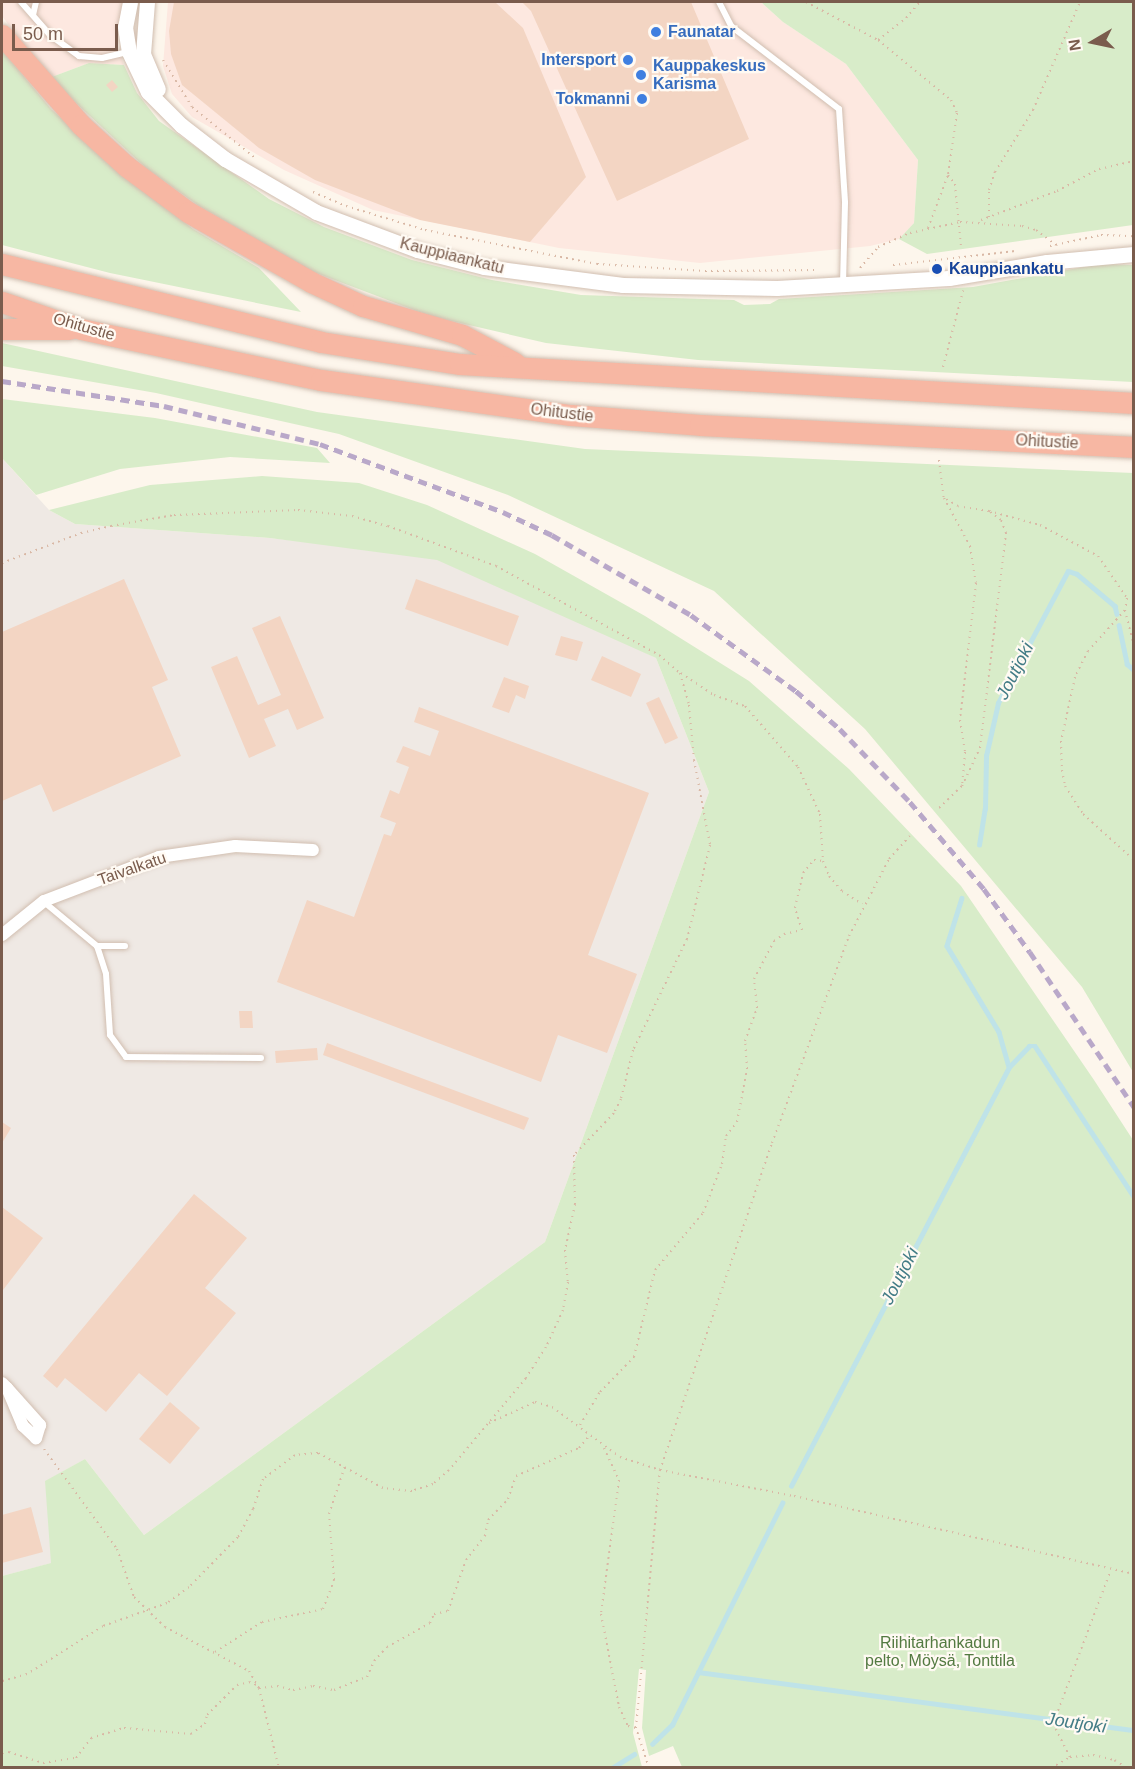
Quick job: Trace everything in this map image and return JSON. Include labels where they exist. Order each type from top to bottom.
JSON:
[{"type":"highway","points":[[2,35],[81,125],[126,166],[188,212],[311,282],[363,306],[462,335],[521,366]]},
{"type":"highway","points":[[2,264],[321,342],[460,364],[521,366],[705,381],[1134,403]]},
{"type":"highway","name":"Ohitustie","points":[[2,302],[81,329],[321,380],[571,415],[699,426],[1134,447]]},
{"type":"highway","points":[[2,329],[81,329]]},
{"type":"street","name":"Kauppiaankatu","points":[[130,2],[125,27],[136,49],[148,92],[181,125],[225,159],[316,212],[440,255],[484,267],[623,285],[843,278],[949,278],[1047,262],[1134,254]]},
{"type":"street","points":[[136,49],[147,2]]},
{"type":"street","name":"Taivalkatu","points":[[2,935],[44,901],[159,857],[235,846],[313,850]]},
{"type":"street","points":[[4,1385],[23,1426],[36,1438]]},
{"type":"lane","points":[[21,2],[50,35],[79,56],[102,58],[136,49]]},
{"type":"lane","points":[[33,15],[36,2]]},
{"type":"lane","points":[[719,2],[731,26],[839,109],[845,203],[843,278]]},
{"type":"lane","points":[[44,901],[97,946],[106,975],[110,1035],[126,1056],[261,1058]]},
{"type":"lane","points":[[97,946],[125,946]]},
{"type":"path","points":[[806,2],[878,40],[951,100],[957,113],[948,175],[928,228]]},
{"type":"path","points":[[878,40],[906,18],[920,2]]},
{"type":"path","points":[[989,217],[989,190],[996,172],[1033,110],[1080,2]]},
{"type":"path","points":[[160,53],[172,79],[192,107],[255,158]]},
{"type":"path","points":[[859,271],[866,256],[878,247],[928,228],[989,217],[1057,191],[1099,169],[1134,161]]},
{"type":"path","points":[[948,175],[955,184],[960,222],[960,246]]},
{"type":"path","points":[[303,187],[346,206],[425,230],[597,264],[843,278],[868,269]]},
{"type":"path","points":[[979,220],[1036,230],[1056,245]]},
{"type":"path","points":[[1046,247],[1101,236],[1134,236]]},
{"type":"path","points":[[886,266],[978,253],[1026,251]]},
{"type":"path","points":[[943,368],[963,291]]},
{"type":"path","points":[[939,460],[944,498],[970,546],[976,583],[960,720],[965,752],[962,786]]},
{"type":"path","points":[[944,498],[958,506],[989,511],[1040,525],[1098,556],[1127,597],[1125,610],[1134,646]]},
{"type":"path","points":[[2,563],[81,533],[174,515],[298,510],[352,516],[496,566],[659,655],[680,673],[714,695],[745,706],[798,767],[820,814],[824,861],[829,876],[842,891],[862,904]]},
{"type":"path","points":[[939,808],[962,786],[980,748],[1006,533],[1001,520],[989,511]]},
{"type":"path","points":[[1125,610],[1088,651],[1074,677],[1061,741],[1062,770],[1065,786],[1083,814],[1134,860]]},
{"type":"path","points":[[2,1681],[27,1674],[103,1626],[150,1612],[189,1587],[238,1537],[253,1509],[262,1479],[275,1468],[306,1451],[318,1453],[383,1488],[412,1491],[433,1484],[449,1470],[487,1424],[546,1347],[563,1310],[567,1282],[565,1250],[575,1204],[574,1155],[614,1113],[621,1099],[633,1050],[687,939],[698,906],[710,845],[694,760],[689,705],[680,673]]},
{"type":"path","points":[[649,1767],[636,1728],[660,1470],[772,1143],[862,904],[889,859],[910,836]]},
{"type":"path","points":[[580,1425],[600,1392],[634,1357],[655,1270],[703,1213],[722,1164],[726,1136],[737,1122],[747,1069],[745,1041],[756,1008],[754,979],[774,941],[784,934],[802,930],[795,908],[803,873],[814,860],[824,861]]},
{"type":"path","points":[[487,1424],[506,1418],[535,1402],[552,1407],[580,1425],[620,1457],[660,1470],[794,1496],[1134,1574]]},
{"type":"path","points":[[2,1753],[9,1752],[43,1763],[76,1758],[91,1738],[123,1728],[192,1734],[205,1724],[207,1715],[237,1685],[249,1682],[258,1686],[277,1686],[292,1690],[314,1686],[334,1690],[367,1677],[374,1661],[387,1647],[430,1623],[434,1614],[448,1611],[466,1560],[485,1536],[488,1520],[507,1499],[516,1476],[579,1448],[590,1435]]},
{"type":"path","points":[[36,1438],[117,1549],[134,1597],[165,1627],[249,1671],[258,1686],[279,1767]]},
{"type":"path","points":[[603,1445],[619,1480],[618,1511],[603,1582],[601,1614],[619,1707],[628,1726],[636,1728]]},
{"type":"path","points":[[215,1653],[262,1622],[323,1609],[334,1580],[329,1514],[345,1466]]},
{"type":"path","points":[[1070,1756],[1054,1727],[1056,1716],[1111,1570]]},
{"type":"path","points":[[1051,1767],[1070,1756],[1115,1760],[1126,1767]]},
{"type":"path","points":[[1115,1760],[1117,1767]]},
{"type":"shaded area","points":[[2,2],[123,2],[116,44],[124,65],[89,63],[49,78],[2,16]]},
{"type":"shaded area","points":[[168,2],[761,2],[783,22],[846,64],[918,160],[914,223],[899,239],[870,246],[700,263],[559,248],[373,210],[284,170],[192,117],[172,94],[163,66]]},
{"type":"shaded area","points":[[2,458],[49,510],[75,524],[270,538],[458,559],[656,658],[709,792],[545,1242],[144,1535],[85,1459],[46,1481],[52,1563],[2,1576]]},
{"type":"green space","points":[[761,2],[1133,2],[1133,225],[927,254],[899,239],[914,223],[918,160],[846,64],[783,22]]},
{"type":"green space","points":[[2,50],[51,109],[125,175],[193,229],[259,268],[301,312],[110,273],[2,245]]},
{"type":"green space","points":[[89,63],[124,65],[137,93],[159,121],[269,199],[324,227],[412,260],[492,280],[581,295],[734,300],[744,305],[770,304],[779,299],[973,287],[1100,264],[1133,265],[1133,382],[698,360],[546,343],[430,316],[311,271],[199,206],[146,168],[49,78]]},
{"type":"green space","points":[[2,343],[317,412],[585,449],[1133,473],[1133,1072],[1082,987],[865,729],[714,591],[508,495],[339,434],[156,393],[2,366]]},
{"type":"green space","points":[[2,399],[155,418],[317,448],[330,463],[230,457],[120,469],[36,495],[2,458]]},
{"type":"green space","name":"Riihitarhankadun pelto, Möysä, Tonttila","points":[[262,476],[359,483],[427,505],[535,554],[645,616],[749,681],[849,769],[961,886],[1094,1080],[1133,1140],[1133,1767],[682,1767],[673,1746],[649,1756],[642,1728],[646,1670],[639,1669],[633,1733],[642,1767],[2,1767],[2,1576],[51,1563],[45,1481],[85,1459],[144,1535],[545,1242],[709,792],[656,658],[437,560],[270,538],[75,524],[49,510],[150,485]]},
{"type":"building","points":[[174,2],[495,2],[523,28],[586,177],[530,242],[420,220],[315,180],[259,148],[182,85],[171,54],[169,31]]},
{"type":"building","name":"Kauppakeskus Karisma","points":[[522,2],[691,2],[749,139],[617,201],[531,11]]},
{"type":"building","points":[[112,80],[118,87],[112,92],[106,85]]},
{"type":"building","points":[[124,579],[168,680],[152,687],[181,756],[53,812],[41,784],[2,801],[2,632]]},
{"type":"building","points":[[416,579],[519,616],[508,646],[405,609]]},
{"type":"building","points":[[280,616],[324,718],[297,730],[288,709],[264,719],[276,746],[249,758],[211,667],[237,656],[258,705],[281,695],[252,628]]},
{"type":"building","points":[[561,636],[583,642],[577,661],[555,655]]},
{"type":"building","points":[[602,656],[641,674],[631,697],[591,680]]},
{"type":"building","points":[[504,677],[529,686],[525,699],[516,695],[509,713],[492,707]]},
{"type":"building","points":[[659,697],[678,738],[665,744],[646,703]]},
{"type":"building","points":[[419,707],[649,793],[588,955],[637,974],[607,1053],[558,1035],[541,1082],[277,982],[307,900],[354,917],[384,834],[391,836],[396,823],[380,817],[390,790],[399,794],[409,767],[396,762],[403,746],[430,756],[439,731],[414,722]]},
{"type":"building","points":[[239,1011],[252,1011],[253,1028],[240,1028]]},
{"type":"building","points":[[327,1043],[529,1118],[524,1130],[323,1055]]},
{"type":"building","points":[[317,1048],[318,1060],[276,1063],[275,1051]]},
{"type":"building","points":[[2,1122],[11,1128],[2,1143]]},
{"type":"building","points":[[194,1194],[247,1238],[205,1288],[236,1313],[167,1396],[139,1373],[106,1412],[65,1378],[57,1388],[43,1376]]},
{"type":"building","points":[[2,1207],[43,1238],[3,1290],[2,1289]]},
{"type":"building","points":[[170,1402],[200,1428],[170,1464],[139,1439]]},
{"type":"building","points":[[31,1507],[43,1552],[2,1563],[2,1515]]},
{"type":"waterway","name":"Joutjoki","points":[[979,845],[985,809],[986,756],[998,703],[1068,571],[1077,574],[1115,606],[1117,614]]},
{"type":"waterway","points":[[1119,625],[1127,664],[1134,670]]},
{"type":"waterway","name":"Joutjoki","points":[[962,898],[947,946],[999,1032],[1009,1066]]},
{"type":"waterway","name":"Joutjoki","points":[[791,1486],[1009,1067],[1029,1046],[1035,1046],[1134,1197]]},
{"type":"waterway","name":"Joutjoki","points":[[652,1744],[672,1725],[782,1503]]},
{"type":"waterway","name":"Joutjoki","points":[[698,1672],[1134,1730]]},
{"type":"waterway","name":"Joutjoki","points":[[612,1768],[634,1754]]},
{"type":"railway","points":[[2,381],[164,406],[320,444],[503,512],[552,535],[691,615],[796,691],[840,729],[910,802],[984,889],[1030,952],[1134,1107]]},
{"type":"place","name":"Faunatar","points":[[656,32]]},
{"type":"place","name":"Intersport","points":[[628,60]]},
{"type":"place","name":"Kauppakeskus Karisma","points":[[641,75]]},
{"type":"place","name":"Tokmanni","points":[[642,99]]},
{"type":"place","name":"Kauppiaankatu","points":[[937,269]]}]
